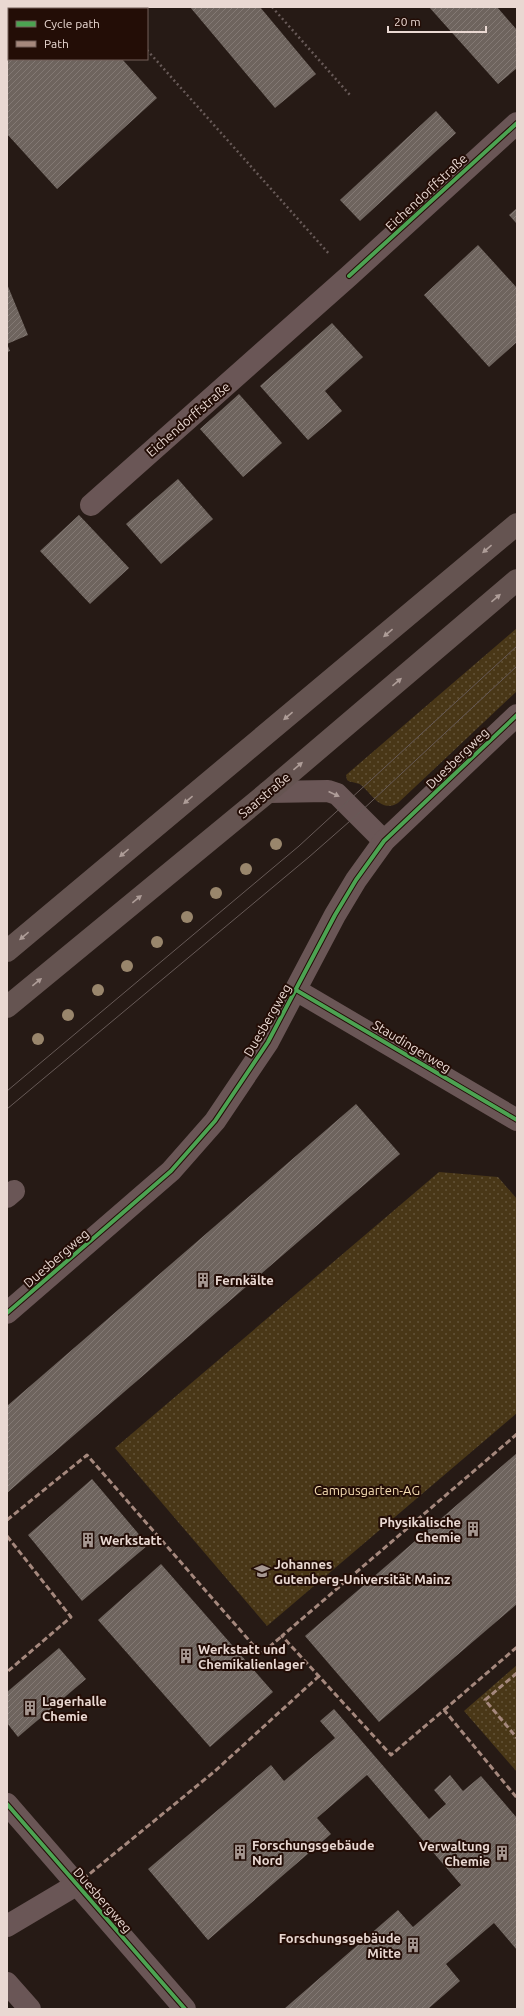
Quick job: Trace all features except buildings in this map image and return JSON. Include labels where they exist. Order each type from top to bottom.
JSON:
[{"type":"highway","points":[[7,951],[517,524]]},
{"type":"highway","name":"Saarstraße","points":[[7,1007],[268,792],[517,580]]},
{"type":"street","name":"Eichendorffstraße","points":[[91,505],[349,276],[517,123]]},
{"type":"street","name":"Duesbergweg","points":[[7,1313],[171,1171],[219,1115],[268,1042],[356,880],[384,841],[517,715]]},
{"type":"street","points":[[268,792],[328,791],[337,794],[384,841]]},
{"type":"street","name":"Staudingerweg","points":[[296,990],[517,1120]]},
{"type":"street","name":"Duesbergweg","points":[[7,1804],[185,2009]]},
{"type":"street","points":[[7,1926],[76,1885]]},
{"type":"street","points":[[7,1983],[30,2009]]},
{"type":"path","points":[[272,7],[350,95]]},
{"type":"path","points":[[148,51],[349,276]]},
{"type":"green space","points":[[517,628],[517,691],[398,803],[387,806],[382,804],[361,785],[347,780],[346,775]]},
{"type":"green space","name":"Campusgarten-AG","points":[[439,1172],[498,1177],[517,1199],[517,1413],[267,1626],[115,1448]]},
{"type":"green space","points":[[517,1665],[517,1772],[464,1711]]},
{"type":"tram line","points":[[7,1091],[299,846],[517,646]]},
{"type":"tram line","points":[[7,1109],[309,857],[358,814],[517,666]]},
{"type":"marked path","points":[[517,1434],[282,1636],[391,1755],[444,1710],[517,1798]]},
{"type":"marked path","points":[[7,1520],[87,1455],[261,1654],[282,1636]]},
{"type":"marked path","points":[[7,1536],[71,1617],[7,1672]]},
{"type":"marked path","points":[[444,1710],[517,1647]]},
{"type":"marked path","points":[[517,1673],[485,1700],[517,1738]]},
{"type":"marked path","points":[[76,1885],[215,1771],[319,1676]]},
{"type":"cycle path","points":[[349,276],[517,123]]},
{"type":"cycle path","points":[[7,1313],[171,1171],[215,1121],[268,1042],[335,915],[356,880],[384,841],[517,715]]},
{"type":"cycle path","points":[[296,990],[517,1120]]},
{"type":"cycle path","points":[[7,1804],[185,2009]]},
{"type":"place","name":"Fernkälte","points":[[203,1280]]},
{"type":"place","name":"Physikalische Chemie","points":[[473,1529]]},
{"type":"place","name":"Werkstatt","points":[[88,1540]]},
{"type":"place","name":"Johannes Gutenberg-Universität Mainz","points":[[262,1571]]},
{"type":"place","name":"Werkstatt und Chemikalienlager","points":[[186,1656]]},
{"type":"place","name":"Lagerhalle Chemie","points":[[30,1708]]},
{"type":"place","name":"Forschungsgebäude Nord","points":[[240,1852]]},
{"type":"place","name":"Verwaltung Chemie","points":[[502,1853]]},
{"type":"place","name":"Forschungsgebäude Mitte","points":[[413,1945]]}]
